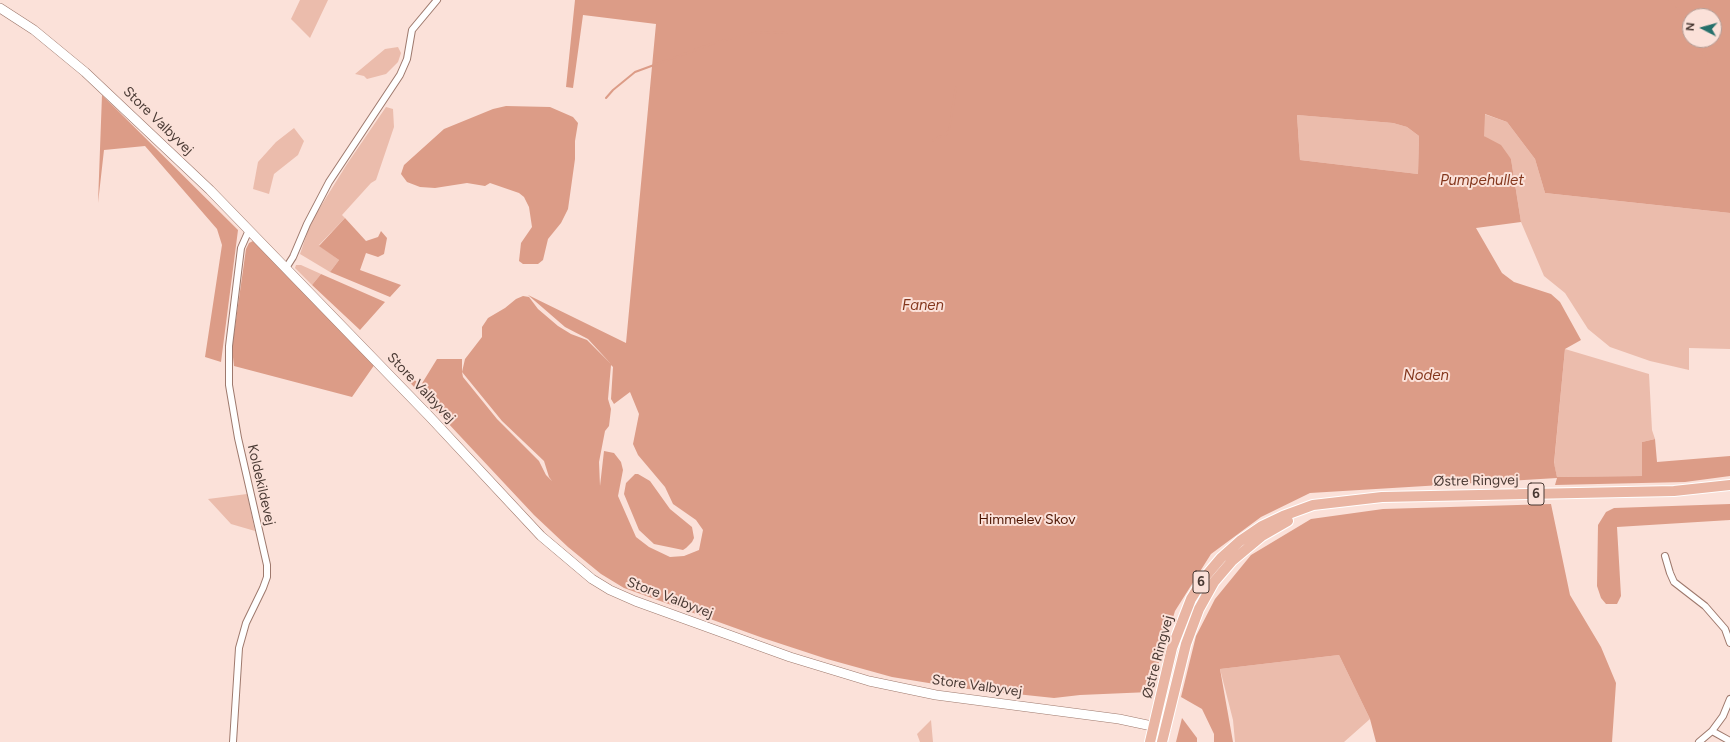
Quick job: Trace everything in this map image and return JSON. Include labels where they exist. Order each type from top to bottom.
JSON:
[{"type":"main road","name":"Østre Ringvej","points":[[1150,742],[1172,648],[1190,599],[1204,578],[1221,558],[1240,541],[1262,526],[1313,505],[1342,500],[1382,497],[1674,491],[1730,485]]},
{"type":"main road","name":"Østre Ringvej","points":[[1162,742],[1186,644],[1199,609],[1214,582],[1232,561],[1262,536],[1286,522],[1342,500]]},
{"type":"street","points":[[286,268],[293,257],[307,224],[329,182],[400,75],[407,59],[412,30],[437,0]]},
{"type":"street","name":"Store Valbyvej","points":[[0,8],[55,46],[85,72],[210,190],[430,417],[541,536],[570,562],[610,590],[635,601],[790,657],[869,681],[936,695],[1119,719],[1166,729]]},
{"type":"street","name":"Koldekildevej","points":[[233,742],[239,648],[246,623],[267,577],[267,565],[238,438],[229,385],[229,346],[239,263],[241,248],[249,230]]},
{"type":"street","points":[[1665,556],[1674,582],[1705,606],[1728,628],[1730,643]]},
{"type":"street","points":[[1699,742],[1712,731],[1723,716],[1730,699]]},
{"type":"street","points":[[1712,731],[1730,741]]},
{"type":"shaded area","points":[[300,0],[328,0],[310,38],[291,19]]},
{"type":"shaded area","name":"Himmelev Skov","points":[[575,0],[1730,0],[1730,213],[1545,193],[1535,159],[1507,122],[1485,114],[1484,136],[1501,145],[1511,159],[1521,222],[1476,228],[1502,273],[1514,282],[1551,294],[1560,302],[1581,340],[1565,349],[1554,463],[1557,477],[1642,476],[1642,442],[1655,439],[1657,462],[1730,456],[1730,476],[1685,482],[1555,485],[1557,478],[1310,493],[1261,517],[1211,554],[1175,611],[1150,692],[1080,695],[1054,698],[959,688],[892,677],[827,659],[763,638],[624,588],[601,574],[568,547],[534,515],[401,373],[403,371],[421,385],[437,359],[462,359],[462,372],[465,359],[482,337],[482,327],[488,318],[523,296],[529,297],[538,309],[558,326],[571,334],[587,340],[611,364],[588,339],[565,327],[528,295],[626,343],[656,24],[583,15],[573,88],[566,87]],"holes":[[[1297,115],[1393,123],[1407,127],[1419,136],[1418,174],[1300,160]],[[611,365],[613,367],[611,399],[614,404],[630,392],[639,414],[633,444],[638,455],[665,487],[673,504],[696,520],[703,530],[699,550],[684,556],[670,557],[649,547],[636,537],[618,496],[623,470],[621,462],[614,453],[604,451],[600,486],[599,462],[605,431],[609,426],[611,409],[608,399]],[[462,372],[502,421],[544,461],[549,477],[552,481],[546,475],[539,461],[497,419],[463,377]]]},
{"type":"shaded area","points":[[398,47],[401,53],[398,62],[386,74],[367,79],[364,76],[355,74],[385,49]]},
{"type":"shaded area","points":[[102,95],[238,230],[221,362],[205,357],[222,245],[217,229],[145,146],[104,150],[98,203]]},
{"type":"shaded area","points":[[506,106],[550,107],[573,117],[578,123],[568,209],[561,223],[548,239],[543,260],[538,264],[523,264],[519,261],[521,243],[532,227],[529,207],[524,197],[519,193],[490,183],[485,186],[467,183],[435,188],[420,187],[407,182],[401,174],[404,165],[444,129],[493,109]]},
{"type":"shaded area","points":[[386,107],[393,109],[394,127],[376,180],[371,183],[342,215],[345,218],[319,245],[339,260],[330,272],[300,254],[311,222],[347,164]]},
{"type":"shaded area","points":[[1484,114],[1507,122],[1535,159],[1545,193],[1730,213],[1730,349],[1689,348],[1689,370],[1650,361],[1610,347],[1588,329],[1565,293],[1544,276],[1521,222],[1511,159],[1484,136]]},
{"type":"shaded area","points":[[1297,115],[1393,123],[1407,127],[1419,136],[1418,174],[1300,160]]},
{"type":"shaded area","points":[[294,128],[304,141],[298,155],[274,174],[269,194],[253,189],[258,162],[276,142]]},
{"type":"shaded area","points":[[345,218],[366,241],[378,237],[381,231],[387,238],[384,254],[378,257],[366,253],[360,270],[401,285],[390,297],[330,272],[339,260],[319,246]]},
{"type":"shaded area","points":[[253,241],[375,364],[352,397],[234,366],[232,348],[246,249],[249,243]]},
{"type":"shaded area","points":[[296,265],[301,265],[321,274],[312,285],[295,268]]},
{"type":"shaded area","points":[[321,274],[385,302],[360,330],[312,285]]},
{"type":"shaded area","points":[[1565,349],[1649,374],[1652,430],[1655,439],[1642,442],[1642,476],[1557,477],[1554,464]]},
{"type":"shaded area","points":[[635,474],[638,474],[650,481],[670,509],[692,527],[694,538],[692,542],[683,550],[654,544],[639,530],[624,494],[626,483]]},
{"type":"shaded area","points":[[247,494],[255,531],[231,524],[208,499]]},
{"type":"shaded area","points":[[1551,504],[1570,595],[1601,647],[1616,683],[1612,742],[1376,742],[1370,719],[1339,655],[1220,669],[1233,742],[1214,742],[1214,734],[1202,709],[1181,697],[1196,636],[1215,599],[1251,555],[1311,519],[1383,509]]},
{"type":"shaded area","points":[[1730,504],[1730,520],[1617,527],[1621,596],[1617,604],[1606,604],[1601,598],[1597,586],[1598,525],[1606,512],[1614,508]]},
{"type":"shaded area","points":[[1339,655],[1370,719],[1344,742],[1235,742],[1233,720],[1220,669]]},
{"type":"shaded area","points":[[1182,718],[1197,738],[1197,742],[1176,742]]},
{"type":"shaded area","points":[[931,720],[933,742],[920,742],[917,734]]},
{"type":"waterway","points":[[1669,0],[1677,7],[1682,15]]},
{"type":"waterway","points":[[606,98],[613,90],[635,72],[714,43],[754,33],[789,32]]},
{"type":"waterway","points":[[1700,48],[1707,63]]},
{"type":"waterway","points":[[945,135],[949,131],[956,87]]},
{"type":"waterway","points":[[932,141],[941,136]]},
{"type":"water label","name":"Pumpehullet","points":[[1482,181]]},
{"type":"water label","name":"Fanen","points":[[923,306]]},
{"type":"water label","name":"Noden","points":[[1426,376]]}]
